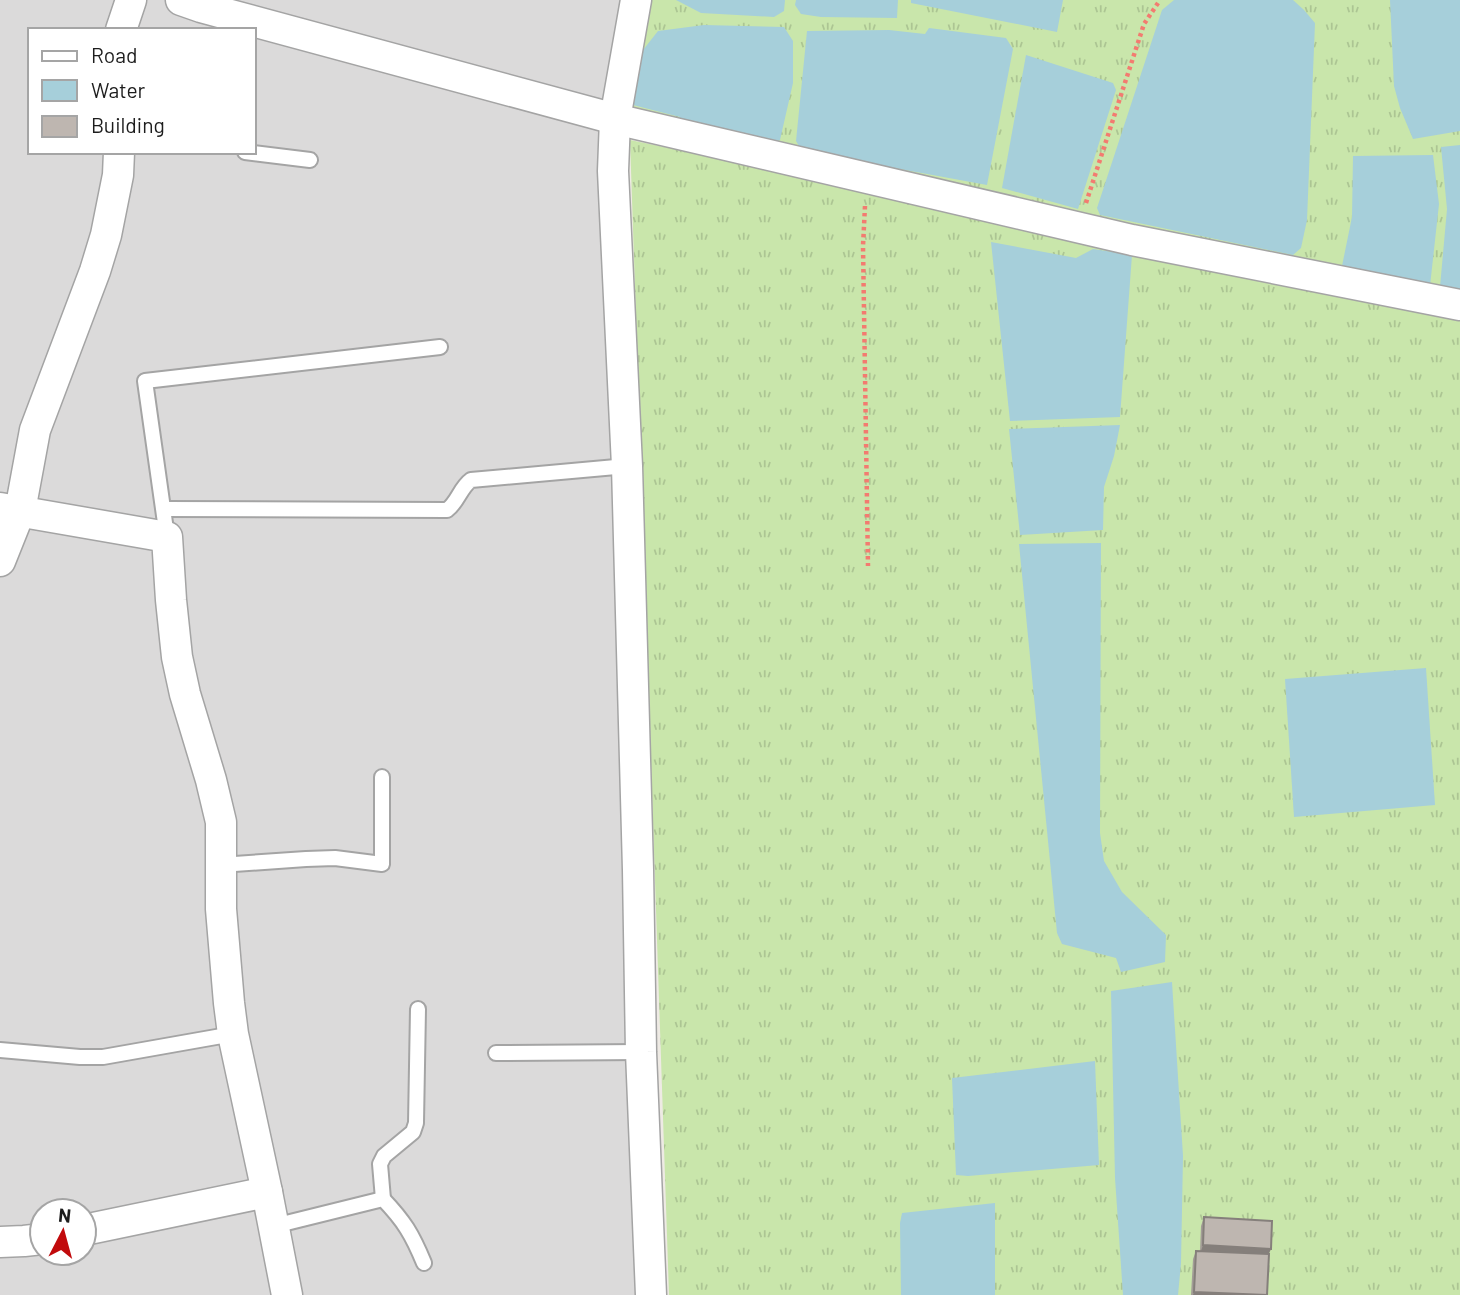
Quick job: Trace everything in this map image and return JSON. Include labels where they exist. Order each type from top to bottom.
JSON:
[{"type":"street","points":[[122,28],[131,0]]},
{"type":"street","points":[[181,0],[615,118],[1132,240],[1460,305]]},
{"type":"street","points":[[636,0],[615,118],[613,171],[627,466],[641,1052],[651,1295]]},
{"type":"street","points":[[0,561],[10,510],[35,430],[106,235],[118,175],[119,154]]},
{"type":"street","points":[[10,510],[166,523],[177,657],[185,694],[216,798],[220,822],[221,909],[233,1034],[287,1295]]},
{"type":"street","points":[[98,1227],[267,1192]]},
{"type":"street","points":[[0,1241],[28,1240]]},
{"type":"lane","points":[[256,153],[310,160]]},
{"type":"lane","points":[[440,347],[145,381],[166,523],[447,510],[454,504],[463,486],[471,480],[627,466]]},
{"type":"lane","points":[[220,865],[325,858],[382,864],[382,777]]},
{"type":"lane","points":[[418,1009],[416,1123],[413,1132],[384,1156],[380,1164],[383,1199],[402,1219],[424,1263]]},
{"type":"lane","points":[[0,1050],[103,1057],[233,1034]]},
{"type":"lane","points":[[496,1053],[641,1052]]},
{"type":"lane","points":[[274,1226],[383,1199]]},
{"type":"path","points":[[1078,227],[1144,24],[1160,0]]},
{"type":"path","points":[[867,177],[863,246],[868,566]]},
{"type":"shaded area","points":[[0,0],[624,0],[641,1295],[0,1295]]},
{"type":"green space","points":[[642,0],[1460,0],[1460,297],[622,115]]},
{"type":"green space","points":[[630,140],[1460,313],[1460,1295],[669,1295]]},
{"type":"water","points":[[676,0],[785,0],[784,11],[774,17],[701,13]]},
{"type":"water","points":[[796,0],[898,0],[897,18],[821,17],[801,14],[795,5]]},
{"type":"water","points":[[911,0],[1063,0],[1057,32],[911,3]]},
{"type":"water","points":[[1174,0],[1293,0],[1315,23],[1307,220],[1301,248],[1293,255],[1100,215],[1097,208],[1162,10]]},
{"type":"water","points":[[1390,0],[1460,0],[1460,131],[1413,139],[1394,86]]},
{"type":"water","points":[[704,25],[784,27],[793,41],[793,83],[780,140],[770,144],[680,123],[680,117],[633,105],[636,59],[658,31]]},
{"type":"water","points":[[929,28],[1006,38],[1013,49],[987,185],[802,151],[796,141],[807,31],[889,30],[925,34]]},
{"type":"water","points":[[1026,55],[1113,83],[1116,90],[1078,209],[1002,188]]},
{"type":"water","points":[[1460,145],[1460,291],[1440,287],[1447,209],[1441,147]]},
{"type":"water","points":[[1433,155],[1439,204],[1430,286],[1342,266],[1352,217],[1353,156]]},
{"type":"water","points":[[991,242],[1076,258],[1093,249],[1132,255],[1120,417],[1010,421]]},
{"type":"water","points":[[1120,425],[1104,487],[1103,530],[1020,535],[1009,429]]},
{"type":"water","points":[[1101,543],[1100,833],[1104,861],[1122,892],[1166,935],[1165,962],[1121,972],[1116,958],[1062,944],[1057,933],[1019,544]]},
{"type":"water","points":[[1426,668],[1435,805],[1294,817],[1285,679]]},
{"type":"water","points":[[1172,982],[1183,1156],[1178,1295],[1123,1295],[1115,1178],[1111,991]]},
{"type":"water","points":[[1095,1061],[1099,1165],[956,1175],[952,1078]]},
{"type":"water","points":[[995,1203],[995,1295],[901,1295],[902,1213]]},
{"type":"building","points":[[1204,1217],[1272,1221],[1271,1249],[1203,1245]]},
{"type":"building","points":[[1196,1251],[1269,1254],[1267,1295],[1194,1292]]}]
